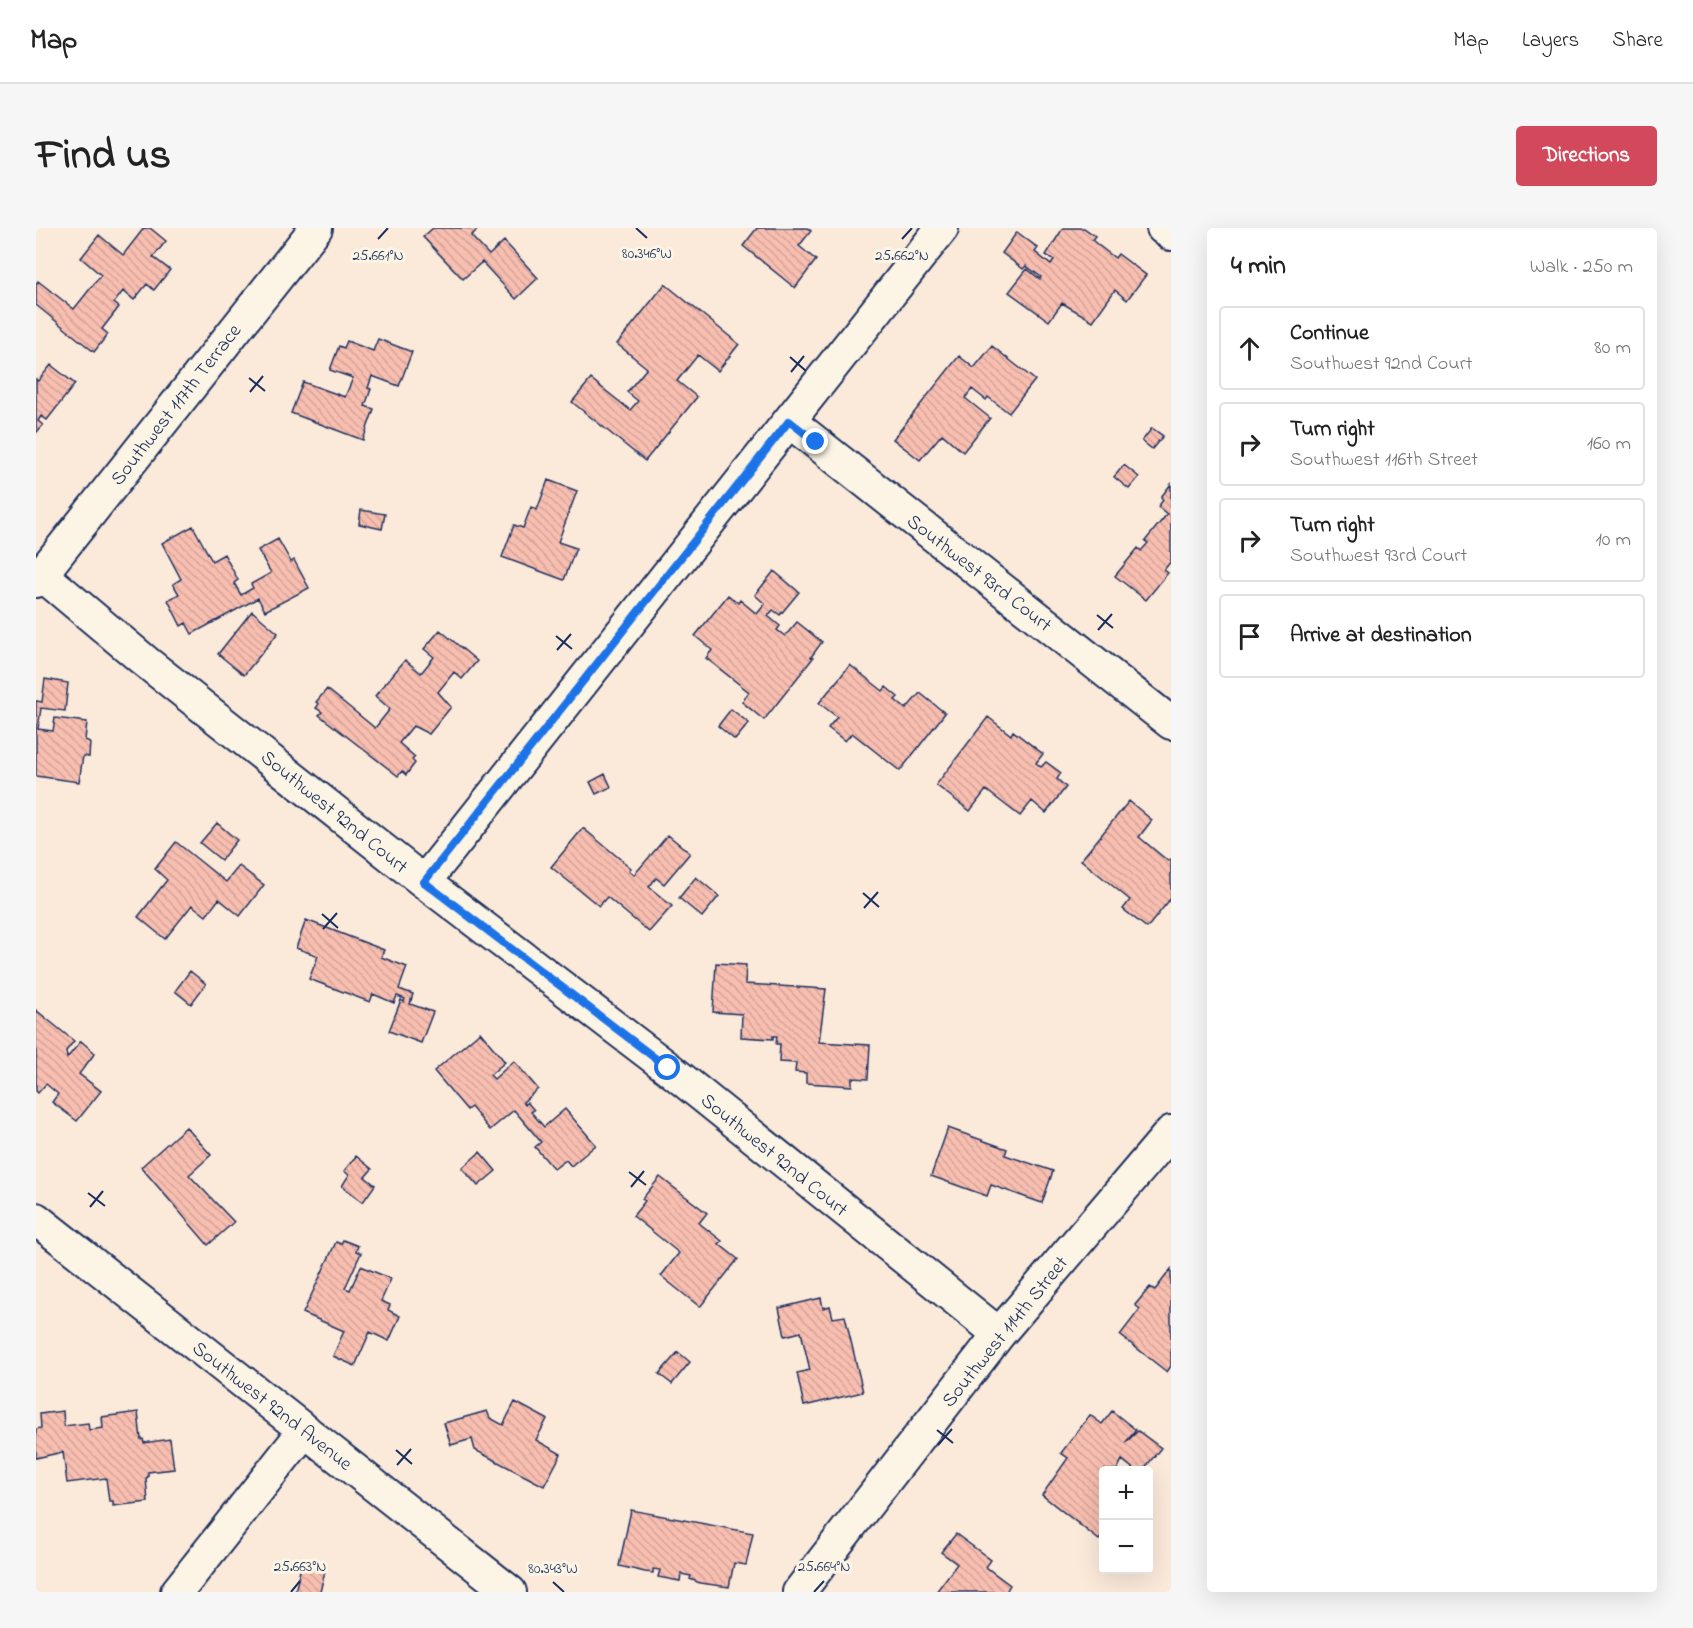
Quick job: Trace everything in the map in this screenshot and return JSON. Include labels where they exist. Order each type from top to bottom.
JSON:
[{"type":"street","name":"Southwest 117th Terrace","points":[[39,577],[316,228]]},
{"type":"street","points":[[424,882],[942,228]]},
{"type":"street","points":[[1163,228],[1171,234]]},
{"type":"street","name":"Southwest 93rd Court","points":[[789,421],[1171,723]]},
{"type":"street","name":"Southwest 92nd Court","points":[[39,577],[424,882],[668,1068],[999,1334]]},
{"type":"street","name":"Southwest 114th Street","points":[[799,1592],[999,1334],[1171,1132]]},
{"type":"street","name":"Southwest 92nd Avenue","points":[[36,1219],[510,1592]]},
{"type":"street","points":[[177,1592],[305,1430]]},
{"type":"building","points":[[144,228],[150,228],[166,241],[153,257],[170,270],[154,290],[147,284],[134,300],[123,291],[114,303],[119,307],[102,329],[108,334],[94,352],[36,305],[36,284],[38,281],[74,309],[101,275],[81,258],[99,235],[123,255]]},
{"type":"building","points":[[433,228],[479,228],[471,236],[489,255],[504,241],[538,278],[516,299],[482,262],[463,279],[423,237]]},
{"type":"building","points":[[757,228],[807,228],[811,231],[799,246],[816,260],[795,288],[743,246]]},
{"type":"building","points":[[1063,228],[1084,228],[1095,236],[1092,240],[1115,258],[1118,254],[1146,275],[1127,300],[1115,290],[1093,321],[1062,303],[1049,321],[1009,292],[1027,269],[1040,279],[1041,277],[1026,266],[1023,269],[1002,253],[1017,232],[1038,248],[1035,252],[1051,265],[1054,260],[1046,255]]},
{"type":"building","points":[[665,284],[739,344],[718,371],[698,355],[677,381],[697,397],[645,461],[572,402],[591,379],[630,410],[638,401],[627,392],[647,368],[617,344]]},
{"type":"building","points":[[378,339],[412,352],[399,386],[372,376],[368,388],[371,389],[365,406],[374,409],[363,440],[291,413],[303,382],[345,397],[353,378],[330,370],[339,346],[344,348],[347,341],[373,351]]},
{"type":"building","points":[[992,346],[1035,380],[1009,413],[988,397],[986,400],[972,389],[965,398],[990,418],[963,452],[942,434],[920,460],[893,439],[959,356],[974,368]]},
{"type":"building","points":[[51,365],[75,384],[47,420],[41,416],[38,421],[43,425],[36,433],[36,379],[38,381]]},
{"type":"building","points":[[1152,428],[1163,436],[1152,449],[1142,441]]},
{"type":"building","points":[[1124,465],[1139,477],[1129,489],[1114,477]]},
{"type":"building","points":[[548,480],[577,491],[558,542],[576,548],[564,580],[502,557],[514,525],[523,528],[531,507],[537,510]]},
{"type":"building","points":[[1171,484],[1171,561],[1164,570],[1168,573],[1146,600],[1115,576],[1138,548],[1141,551],[1148,543],[1145,541],[1167,514],[1158,507],[1163,500],[1161,497]]},
{"type":"building","points":[[361,510],[385,514],[382,529],[359,524]]},
{"type":"building","points":[[193,526],[212,561],[224,554],[238,580],[234,583],[241,595],[253,588],[251,584],[271,573],[258,550],[278,539],[291,562],[294,560],[309,588],[265,611],[258,598],[192,634],[186,623],[181,626],[168,600],[179,594],[173,584],[181,579],[162,543]]},
{"type":"building","points":[[774,571],[799,592],[780,615],[773,610],[768,616],[780,626],[777,630],[785,636],[797,622],[822,642],[811,657],[813,658],[764,720],[742,702],[749,692],[706,658],[712,650],[695,636],[728,595],[738,603],[740,600],[757,614],[765,604],[755,595]]},
{"type":"building","points":[[252,611],[278,633],[244,675],[218,654]]},
{"type":"building","points":[[440,630],[477,661],[462,679],[454,672],[438,692],[451,707],[429,734],[413,726],[399,743],[415,757],[412,760],[415,763],[406,775],[402,771],[398,776],[319,715],[322,712],[316,708],[319,704],[316,702],[327,689],[375,728],[390,709],[375,696],[405,660],[421,673],[434,657],[424,649]]},
{"type":"building","points":[[850,665],[883,691],[886,687],[898,697],[895,700],[906,709],[920,693],[945,713],[900,771],[852,733],[845,741],[828,728],[837,717],[819,703]]},
{"type":"building","points":[[45,679],[68,683],[65,711],[41,708],[38,729],[53,731],[55,718],[87,722],[85,740],[90,742],[89,757],[83,756],[79,782],[36,776],[36,701],[42,702]]},
{"type":"building","points":[[731,709],[749,723],[735,740],[718,726]]},
{"type":"building","points":[[988,717],[1011,735],[1013,731],[1043,754],[1036,763],[1041,767],[1046,762],[1061,773],[1057,779],[1066,787],[1046,813],[1032,801],[1020,816],[986,790],[970,811],[936,785]]},
{"type":"building","points":[[605,774],[611,787],[596,794],[590,782]]},
{"type":"building","points":[[1129,801],[1152,820],[1139,837],[1168,861],[1171,859],[1171,898],[1147,928],[1123,909],[1130,900],[1081,860]]},
{"type":"building","points":[[217,823],[237,840],[221,860],[200,843]]},
{"type":"building","points":[[583,828],[631,868],[629,870],[634,875],[668,835],[690,853],[664,884],[656,878],[649,887],[672,906],[649,932],[607,897],[599,906],[551,867]]},
{"type":"building","points":[[176,842],[226,882],[239,866],[264,885],[240,916],[219,899],[206,916],[192,905],[165,939],[138,917],[167,880],[155,869]]},
{"type":"building","points":[[696,877],[719,896],[702,917],[679,898]]},
{"type":"building","points":[[306,920],[384,950],[381,957],[407,967],[399,989],[413,994],[410,1004],[433,1012],[421,1043],[389,1031],[401,1000],[404,1002],[405,999],[397,996],[394,1003],[373,994],[370,1002],[309,979],[318,956],[296,948]]},
{"type":"building","points":[[716,963],[746,965],[745,984],[826,989],[819,1042],[870,1045],[868,1079],[852,1078],[852,1086],[806,1083],[806,1073],[795,1072],[796,1063],[779,1062],[780,1044],[776,1044],[777,1036],[773,1036],[773,1039],[741,1037],[742,1014],[713,1012]]},
{"type":"building","points":[[190,971],[206,984],[191,1004],[175,991]]},
{"type":"building","points":[[36,1010],[74,1041],[66,1051],[67,1058],[81,1041],[95,1053],[79,1074],[101,1091],[77,1121],[52,1102],[58,1094],[46,1084],[38,1093],[36,1091]]},
{"type":"building","points":[[480,1032],[505,1062],[490,1075],[494,1079],[514,1061],[538,1089],[523,1102],[525,1105],[527,1102],[534,1110],[531,1112],[544,1127],[565,1109],[596,1145],[571,1166],[566,1160],[554,1169],[535,1147],[541,1142],[514,1110],[490,1130],[471,1107],[467,1110],[434,1071]]},
{"type":"building","points":[[186,1127],[211,1155],[189,1175],[234,1222],[208,1245],[141,1167]]},
{"type":"building","points":[[948,1128],[1007,1149],[1005,1155],[1053,1171],[1042,1203],[991,1185],[987,1196],[931,1176]]},
{"type":"building","points":[[480,1152],[496,1171],[478,1186],[462,1168]]},
{"type":"building","points":[[356,1156],[372,1169],[365,1177],[375,1185],[363,1202],[342,1186],[349,1175],[344,1171]]},
{"type":"building","points":[[660,1177],[707,1213],[699,1223],[722,1241],[719,1244],[738,1259],[700,1307],[661,1276],[679,1253],[633,1216],[645,1201],[642,1199]]},
{"type":"building","points":[[343,1240],[358,1246],[356,1251],[361,1253],[345,1288],[350,1290],[361,1266],[391,1279],[381,1301],[390,1305],[388,1310],[400,1316],[389,1341],[370,1332],[355,1366],[333,1356],[344,1331],[303,1313],[336,1242],[341,1244]]},
{"type":"building","points":[[1171,1269],[1171,1366],[1167,1372],[1120,1335],[1140,1309],[1135,1305],[1150,1287],[1155,1290]]},
{"type":"building","points":[[821,1298],[823,1308],[830,1306],[833,1318],[845,1316],[863,1392],[804,1406],[797,1373],[810,1370],[801,1332],[785,1336],[779,1308]]},
{"type":"building","points":[[678,1352],[690,1362],[672,1384],[659,1374]]},
{"type":"building","points":[[515,1402],[547,1419],[536,1440],[561,1454],[544,1486],[475,1450],[472,1439],[451,1445],[444,1423],[487,1411],[490,1418],[503,1425]]},
{"type":"building","points":[[63,1411],[64,1426],[88,1423],[89,1430],[103,1428],[102,1417],[138,1412],[141,1439],[144,1443],[170,1439],[174,1469],[148,1472],[146,1478],[148,1502],[113,1506],[113,1501],[109,1501],[106,1478],[67,1483],[63,1452],[36,1458],[36,1429],[41,1428],[40,1414]]},
{"type":"building","points":[[1112,1411],[1136,1430],[1125,1443],[1138,1431],[1161,1448],[1146,1466],[1130,1466],[1122,1460],[1119,1466],[1099,1466],[1099,1540],[1042,1495],[1068,1458],[1061,1453],[1090,1415],[1102,1424]]},
{"type":"building","points":[[631,1510],[753,1533],[746,1565],[734,1563],[729,1587],[700,1583],[690,1579],[691,1576],[681,1574],[680,1581],[658,1577],[660,1570],[653,1569],[653,1573],[619,1566]]},
{"type":"building","points":[[956,1534],[991,1560],[986,1567],[1010,1585],[1006,1592],[936,1592],[957,1564],[941,1552]]},
{"type":"building","points":[[301,1566],[325,1571],[320,1592],[295,1592]]},
{"type":"route","points":[[668,1068],[424,882],[789,421],[816,442]]}]
